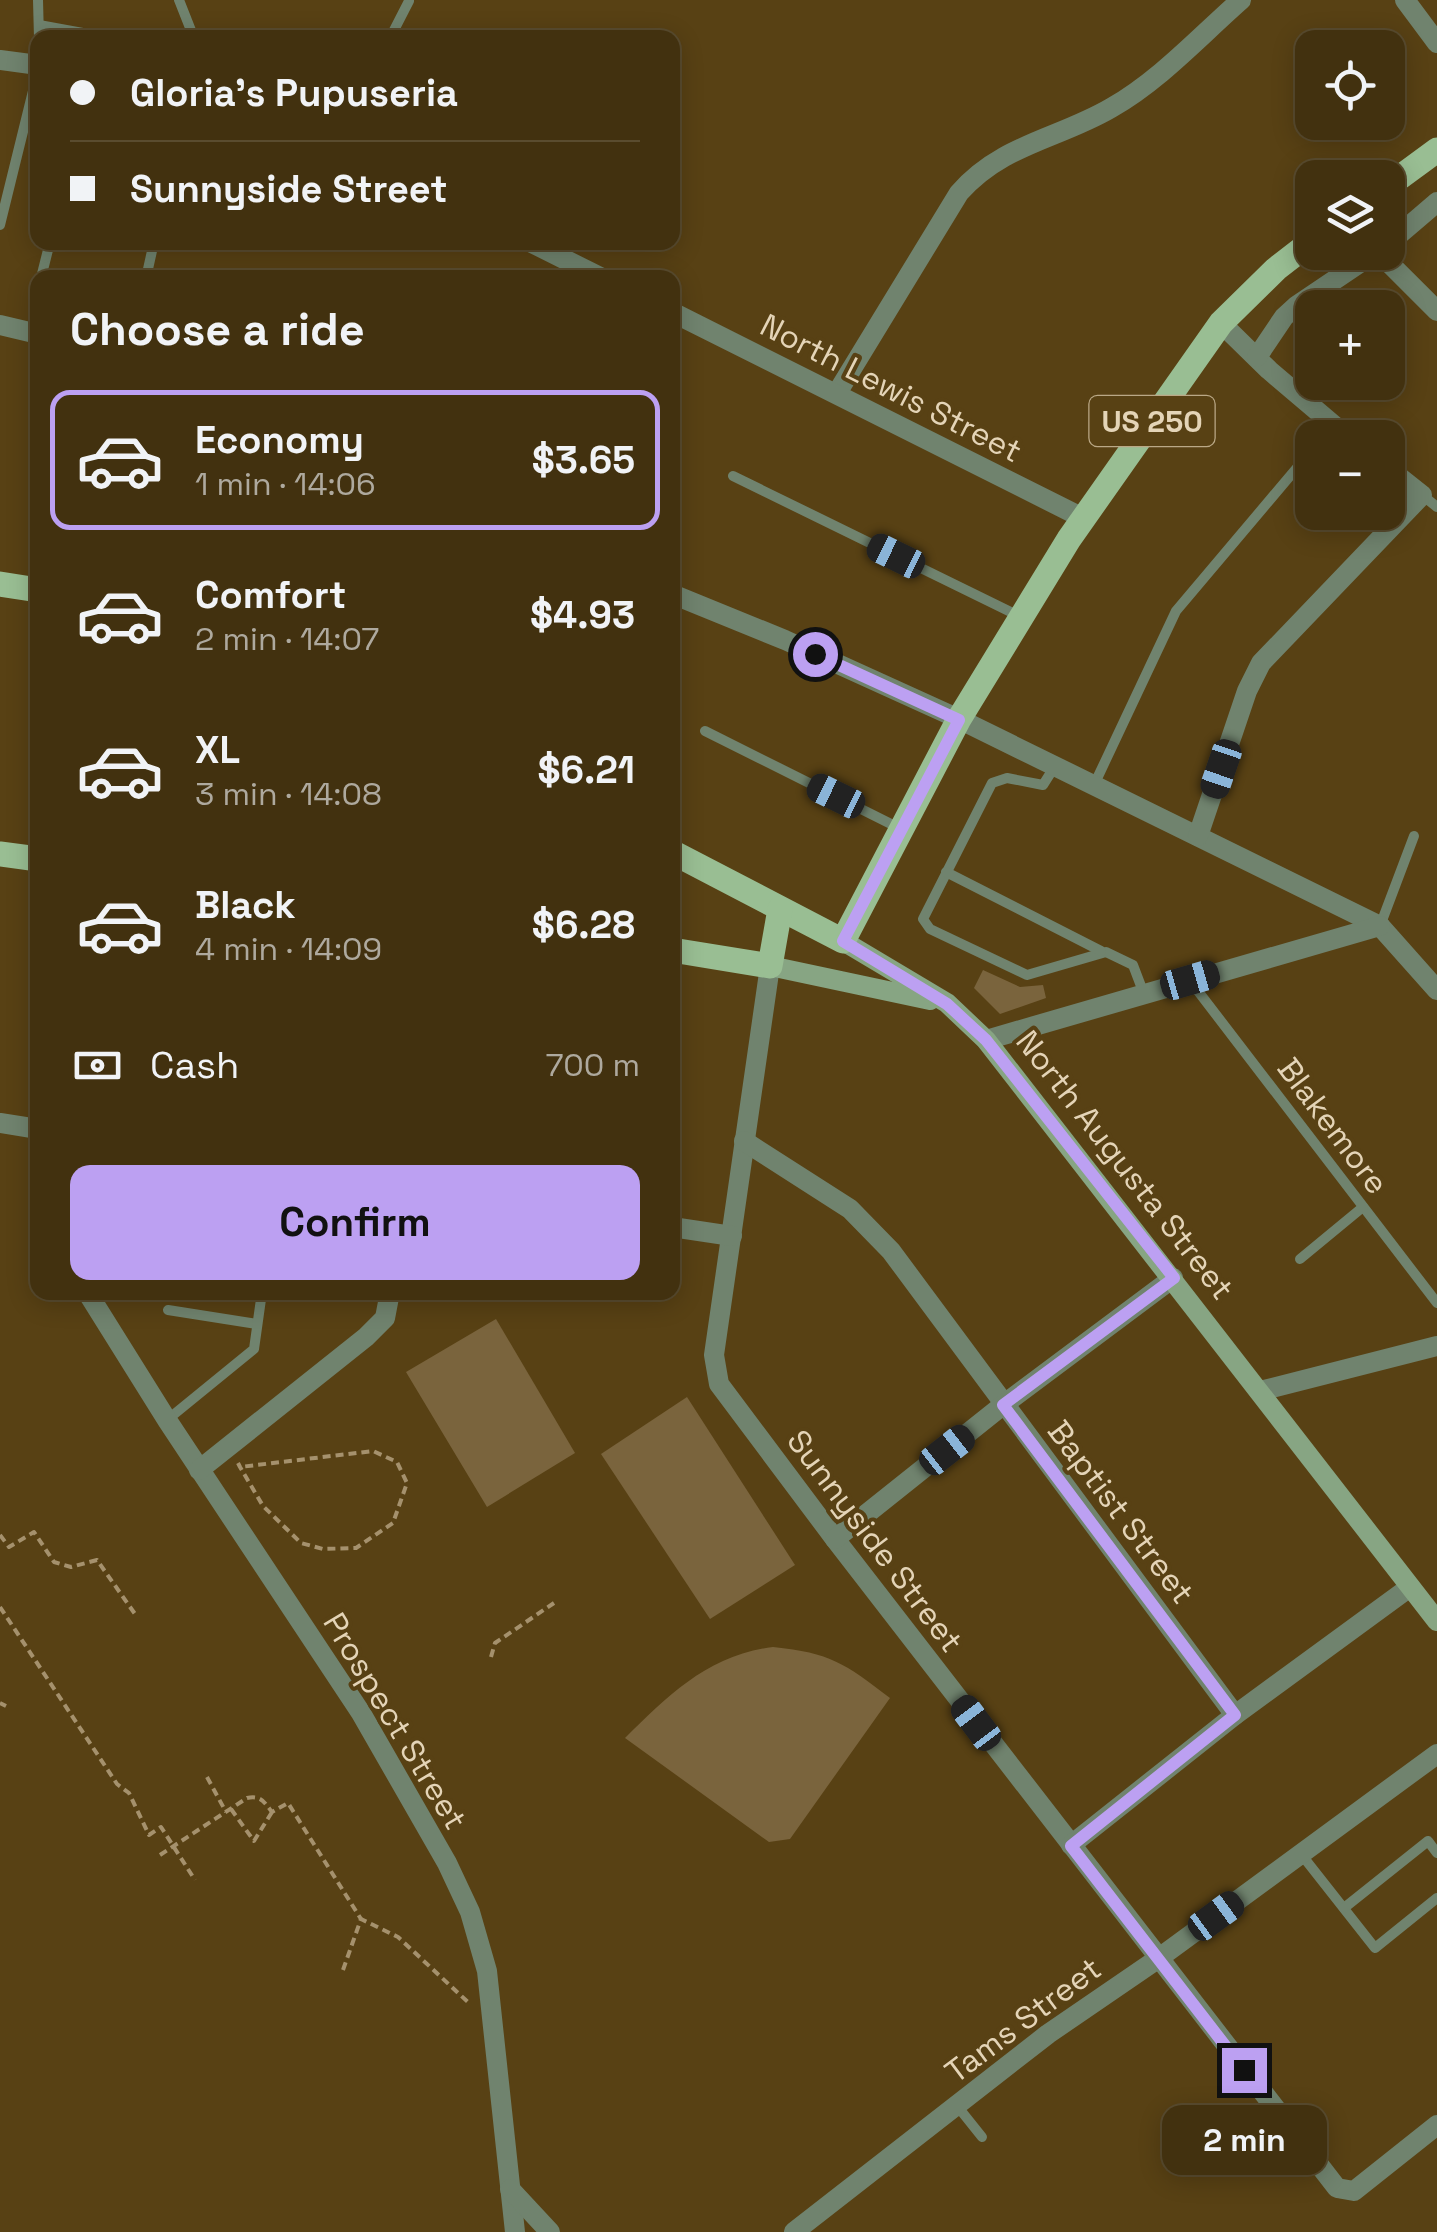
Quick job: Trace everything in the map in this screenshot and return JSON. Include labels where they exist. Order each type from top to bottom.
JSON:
[{"type":"main road","points":[[1405,174],[1437,150]]},
{"type":"main road","name":"US 250","points":[[843,941],[959,720],[1019,616],[1083,518],[1221,323],[1295,254]]},
{"type":"main road","points":[[0,584],[30,589]]},
{"type":"main road","points":[[0,854],[30,859]]},
{"type":"main road","name":"North Augusta Street","points":[[680,856],[843,941],[947,1004],[986,1040],[1437,1621]]},
{"type":"main road","points":[[770,966],[780,909]]},
{"type":"main road","points":[[680,951],[770,966],[947,1004]]},
{"type":"street","points":[[836,393],[959,194],[975,175],[990,164],[1110,110],[1241,0]]},
{"type":"street","points":[[1405,0],[1437,42]]},
{"type":"street","points":[[0,60],[30,59]]},
{"type":"street","points":[[1405,229],[1437,202]]},
{"type":"street","points":[[545,250],[581,270]]},
{"type":"street","points":[[1256,357],[1284,317],[1350,270]]},
{"type":"street","points":[[1396,270],[1437,310]]},
{"type":"street","name":"North Lewis Street","points":[[680,316],[1083,518]]},
{"type":"street","points":[[1221,323],[1321,420]]},
{"type":"street","points":[[0,325],[30,332]]},
{"type":"street","points":[[1198,836],[1247,690],[1260,663],[1430,501],[1405,481]]},
{"type":"street","points":[[680,597],[785,640],[1055,765],[1380,926],[1437,990]]},
{"type":"street","points":[[986,1040],[1380,926]]},
{"type":"street","name":"Sunnyside Street","points":[[770,966],[714,1355],[717,1378],[835,1539],[1337,2188],[1354,2191],[1437,2126]]},
{"type":"street","points":[[0,1123],[30,1129]]},
{"type":"street","name":"Baptist Street","points":[[744,1141],[850,1209],[892,1251],[1235,1715]]},
{"type":"street","points":[[680,1228],[732,1236]]},
{"type":"street","points":[[835,1539],[1003,1405],[1174,1278]]},
{"type":"street","name":"Prospect Street","points":[[92,1300],[199,1470],[361,1713],[470,1912],[487,1971],[514,2232]]},
{"type":"street","points":[[199,1470],[376,1328],[385,1318],[388,1300]]},
{"type":"street","points":[[1260,1391],[1437,1346]]},
{"type":"street","points":[[1071,1846],[1235,1715],[1410,1587]]},
{"type":"street","name":"Tams Street","points":[[794,2232],[1048,2034],[1159,1958],[1437,1754]]},
{"type":"street","points":[[510,2189],[550,2232]]},
{"type":"lane","points":[[38,0],[39,30]]},
{"type":"lane","points":[[180,0],[191,30]]},
{"type":"lane","points":[[394,30],[409,0]]},
{"type":"lane","points":[[0,225],[30,104]]},
{"type":"lane","points":[[1094,785],[1176,610],[1295,470]]},
{"type":"lane","points":[[733,476],[1019,616]]},
{"type":"lane","points":[[705,732],[902,829]]},
{"type":"lane","points":[[1055,765],[1043,785],[1006,778],[992,783],[923,919],[930,929],[1027,975],[1102,951]]},
{"type":"lane","points":[[1380,926],[1414,836]]},
{"type":"lane","points":[[946,872],[1133,965],[1144,994]]},
{"type":"lane","name":"Blakemore","points":[[1190,980],[1437,1303]]},
{"type":"lane","points":[[1300,1259],[1364,1207]]},
{"type":"lane","points":[[167,1420],[254,1349],[261,1300]]},
{"type":"lane","points":[[168,1310],[258,1324]]},
{"type":"lane","points":[[1344,1908],[1428,1841],[1437,1853]]},
{"type":"lane","points":[[1301,1854],[1375,1948],[1437,1898]]},
{"type":"lane","points":[[958,2107],[982,2137]]},
{"type":"path","points":[[228,1446],[240,1467],[263,1506],[301,1543],[323,1550],[356,1548],[393,1523],[407,1483],[397,1462],[374,1451],[240,1467]]},
{"type":"path","points":[[0,1535],[9,1548],[34,1532],[54,1562],[71,1567],[97,1560],[136,1614]]},
{"type":"path","points":[[491,1657],[495,1644],[554,1603]]},
{"type":"path","points":[[0,1606],[117,1784],[129,1793],[149,1835],[161,1827],[195,1880]]},
{"type":"path","points":[[0,1702],[6,1706]]},
{"type":"path","points":[[207,1777],[254,1842],[272,1812],[288,1804],[360,1920],[398,1937],[474,2008]]},
{"type":"path","points":[[160,1855],[256,1796],[272,1812]]},
{"type":"path","points":[[344,1970],[360,1920]]},
{"type":"shaded area","points":[[983,970],[1020,987],[1043,985],[1046,998],[1000,1014],[974,988]]},
{"type":"shaded area","points":[[496,1319],[575,1453],[487,1507],[406,1372]]},
{"type":"shaded area","points":[[687,1397],[795,1565],[710,1619],[601,1454]]},
{"type":"shaded area","points":[[773,1647],[836,1662],[890,1698],[790,1839],[769,1842],[625,1738],[691,1679],[729,1659]]},
{"type":"route","points":[[815,654],[959,720],[843,941],[947,1004],[986,1040],[1174,1278],[1003,1405],[1235,1715],[1071,1846],[1244,2070]]}]
